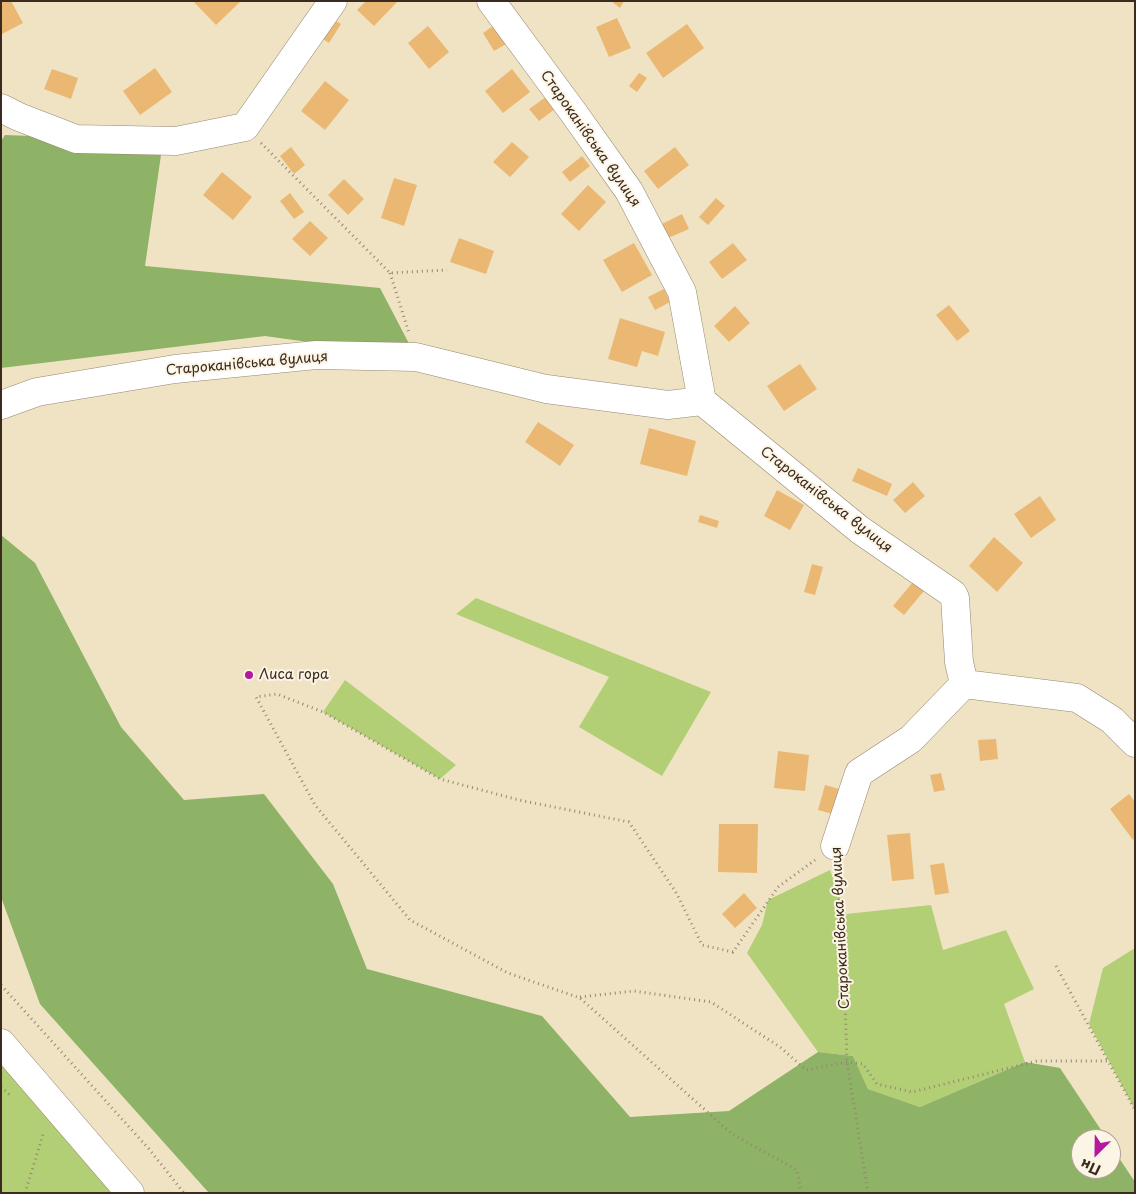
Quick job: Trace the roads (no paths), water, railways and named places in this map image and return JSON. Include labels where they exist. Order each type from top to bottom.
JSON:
[{"type":"street","points":[[1,108],[76,139],[176,141],[245,127],[332,1]]},
{"type":"street","name":"Староканівська вулиця","points":[[491,1],[573,112],[629,191],[638,208],[682,292],[702,402],[860,530],[953,594],[955,598],[959,662],[964,684],[911,739],[860,773],[835,846]]},
{"type":"street","name":"Староканівська вулиця","points":[[1,404],[37,392],[175,369],[316,355],[416,357],[546,389],[668,405],[702,402]]},
{"type":"street","points":[[964,684],[1077,698],[1112,720],[1135,743]]},
{"type":"street","points":[[1,1043],[130,1193]]},
{"type":"place","name":"Лиса гора","points":[[249,675]]}]
